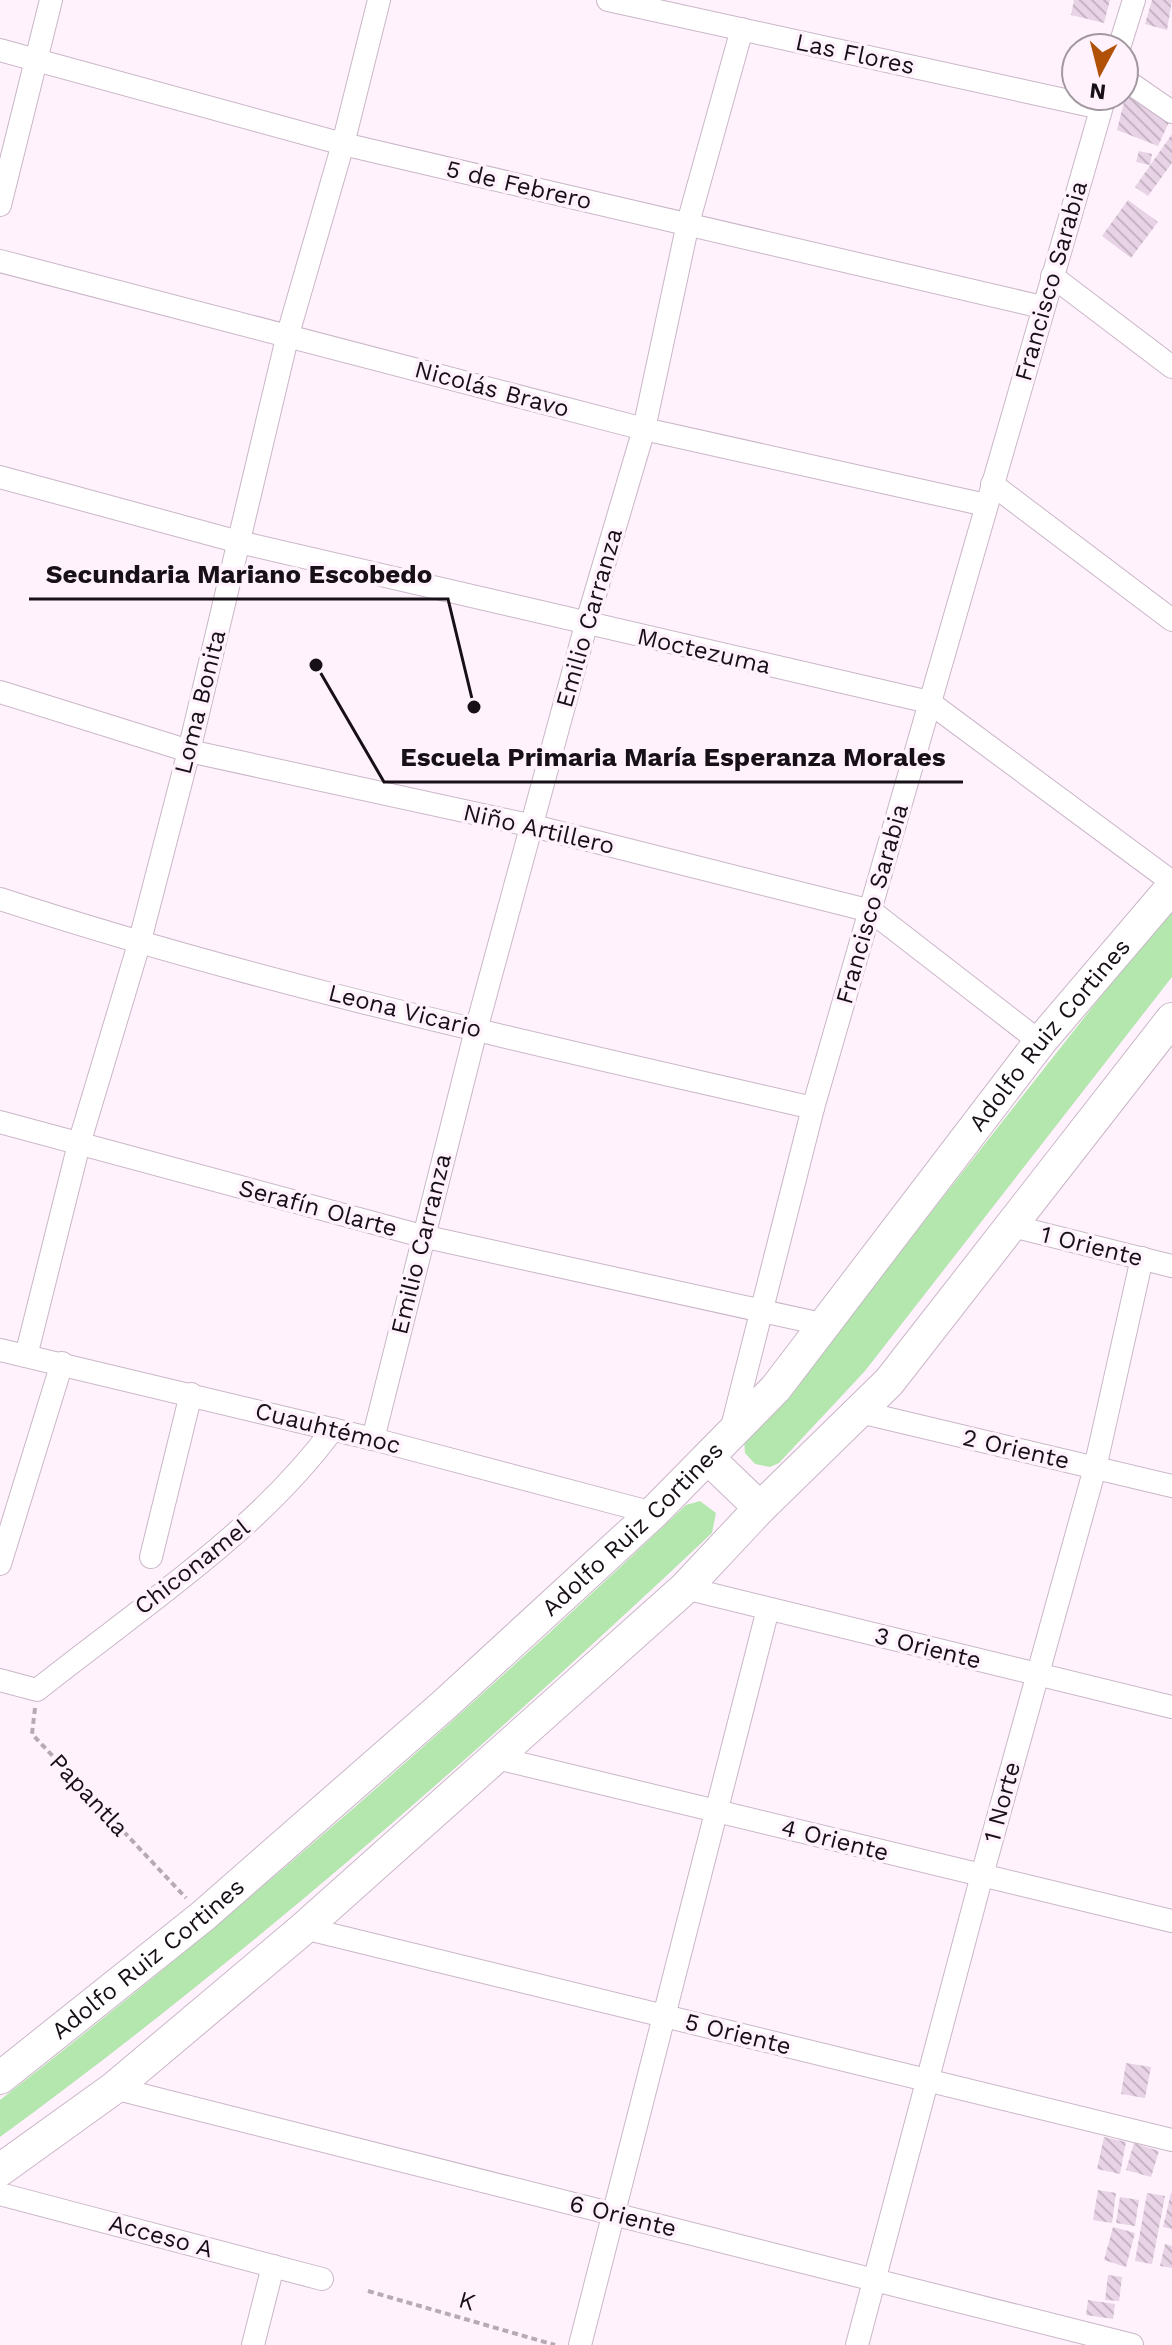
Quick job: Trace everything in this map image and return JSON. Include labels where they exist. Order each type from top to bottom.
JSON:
[{"type":"main road","name":"Adolfo Ruiz Cortines","points":[[0,2078],[203,1916],[444,1705],[653,1513],[719,1448],[776,1388],[1040,1042],[1172,885]]},
{"type":"main road","points":[[0,2170],[114,2088],[304,1928],[685,1588],[760,1508],[889,1382],[1172,1019]]},
{"type":"main road","points":[[719,1448],[760,1508]]},
{"type":"street","points":[[0,205],[51,0]]},
{"type":"street","name":"Loma Bonita","points":[[7,1356],[79,1144],[139,944],[189,751],[288,334],[343,144],[379,0]]},
{"type":"street","name":"Las Flores","points":[[608,0],[1060,93]]},
{"type":"street","points":[[1124,32],[1134,0]]},
{"type":"street","name":"Emilio Carranza","points":[[373,1439],[476,1030],[586,625],[644,429],[688,223],[742,29]]},
{"type":"street","name":"5 de Febrero","points":[[0,50],[343,144],[1042,307]]},
{"type":"street","points":[[1140,90],[1172,112]]},
{"type":"street","name":"Francisco Sarabia","points":[[719,1448],[763,1310],[813,1108],[1100,112]]},
{"type":"street","name":"Nicolás Bravo","points":[[0,261],[644,429],[989,494],[1172,620]]},
{"type":"street","points":[[1052,276],[1172,367]]},
{"type":"street","name":"Moctezuma","points":[[0,477],[239,542],[586,625],[929,702],[1172,885]]},
{"type":"street","name":"Niño Artillero","points":[[0,692],[189,751],[533,826],[871,911],[1040,1042]]},
{"type":"street","name":"Leona Vicario","points":[[0,899],[139,944],[476,1030],[813,1108]]},
{"type":"street","name":"Serafín Olarte","points":[[0,1122],[422,1236],[826,1325]]},
{"type":"street","name":"1 Oriente","points":[[1012,1226],[1172,1266]]},
{"type":"street","name":"1 Norte","points":[[857,2345],[982,1875],[1095,1468],[1142,1258]]},
{"type":"street","name":"Cuauhtémoc","points":[[7,1356],[62,1363],[191,1394],[653,1513]]},
{"type":"street","points":[[0,1564],[62,1363]]},
{"type":"street","name":"Chiconamel","points":[[151,1557],[191,1394]]},
{"type":"street","name":"2 Oriente","points":[[860,1412],[1172,1486]]},
{"type":"street","name":"Chiconamel","points":[[37,1690],[264,1511],[302,1471],[333,1429]]},
{"type":"street","name":"3 Oriente","points":[[685,1588],[1172,1707]]},
{"type":"street","points":[[580,2345],[768,1609]]},
{"type":"street","points":[[0,1680],[37,1690]]},
{"type":"street","name":"4 Oriente","points":[[497,1758],[1172,1921]]},
{"type":"street","name":"5 Oriente","points":[[304,1928],[1172,2140]]},
{"type":"street","name":"6 Oriente","points":[[114,2088],[1124,2344]]},
{"type":"street","name":"Acceso A","points":[[0,2194],[322,2279]]},
{"type":"street","points":[[253,2345],[273,2266]]},
{"type":"path","name":"Papantla","points":[[37,1690],[32,1734],[203,1916]]},
{"type":"path","name":"K","points":[[368,2291],[555,2345]]},
{"type":"green space","points":[[1172,906],[1172,977],[865,1371],[779,1463],[770,1467],[755,1464],[745,1453],[744,1439],[811,1365]]},
{"type":"green space","points":[[700,1501],[716,1513],[712,1533],[541,1691],[276,1921],[94,2067],[0,2137],[0,2100],[264,1885],[436,1736],[686,1505]]},
{"type":"building","points":[[1074,0],[1110,0],[1104,23],[1071,15]]},
{"type":"building","points":[[1152,0],[1172,0],[1167,30],[1145,24]]},
{"type":"building","points":[[1140,99],[1170,120],[1158,146],[1117,130],[1122,112],[1140,112]]},
{"type":"building","points":[[1172,134],[1172,163],[1148,196],[1135,187]]},
{"type":"building","points":[[1139,151],[1152,154],[1150,165],[1136,162]]},
{"type":"building","points":[[1128,200],[1158,222],[1131,258],[1102,236]]},
{"type":"building","points":[[1126,2063],[1151,2067],[1145,2098],[1121,2094]]},
{"type":"building","points":[[1104,2137],[1126,2142],[1120,2174],[1097,2169]]},
{"type":"building","points":[[1134,2143],[1159,2151],[1151,2177],[1126,2170]]},
{"type":"building","points":[[1098,2190],[1116,2193],[1112,2223],[1093,2220]]},
{"type":"building","points":[[1147,2193],[1165,2196],[1152,2264],[1135,2261]]},
{"type":"building","points":[[1172,2193],[1172,2229],[1163,2227]]},
{"type":"building","points":[[1120,2197],[1139,2200],[1135,2226],[1116,2223]]},
{"type":"building","points":[[1113,2227],[1135,2233],[1126,2267],[1104,2260]]},
{"type":"building","points":[[1165,2244],[1172,2246],[1172,2268],[1160,2266]]},
{"type":"building","points":[[1108,2275],[1122,2277],[1119,2301],[1105,2300]]},
{"type":"building","points":[[1088,2300],[1115,2304],[1113,2319],[1086,2315]]},
{"type":"place","name":"Escuela Primaria María Esperanza Morales","points":[[316,665]]},
{"type":"place","name":"Secundaria Mariano Escobedo","points":[[474,707]]}]
